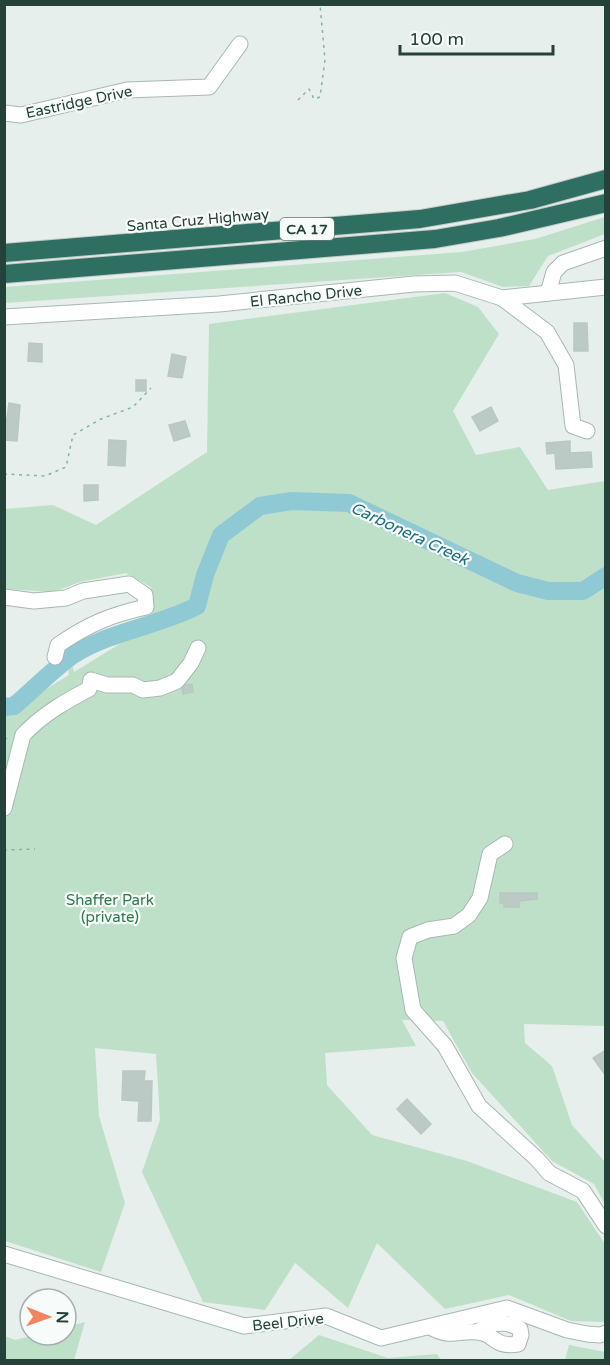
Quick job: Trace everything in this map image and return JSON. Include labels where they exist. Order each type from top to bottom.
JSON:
[{"type":"highway","name":"Santa Cruz Highway","points":[[4,253],[420,219],[530,200],[606,179]]},
{"type":"highway","name":"CA 17","points":[[4,274],[435,239],[510,226],[606,203]]},
{"type":"street","name":"Eastridge Drive","points":[[4,113],[21,115],[127,90],[209,87],[240,44]]},
{"type":"street","points":[[548,293],[554,272],[563,263],[606,248]]},
{"type":"street","name":"El Rancho Drive","points":[[4,317],[219,304],[414,284],[455,283],[502,298],[606,287]]},
{"type":"street","points":[[502,298],[547,332],[566,365],[573,426],[587,431]]},
{"type":"street","points":[[4,597],[34,602],[66,598],[83,591],[129,585],[145,595],[146,607],[110,615],[80,630],[58,645],[55,657]]},
{"type":"street","points":[[4,808],[22,735],[31,726],[59,705],[88,689],[91,680],[107,685],[133,685],[143,690],[160,688],[177,681],[191,663],[198,648]]},
{"type":"street","points":[[505,844],[490,854],[480,898],[469,915],[454,926],[428,930],[410,937],[404,958],[413,1010],[445,1046],[479,1106],[537,1159],[549,1173],[583,1191],[606,1226]]},
{"type":"street","name":"Beel Drive","points":[[4,1254],[244,1326],[326,1316],[381,1338],[507,1308],[567,1330],[593,1335],[606,1334]]},
{"type":"street","points":[[430,1327],[450,1335],[479,1332]]},
{"type":"path","points":[[298,100],[309,90],[314,99],[321,97],[325,60],[320,4]]},
{"type":"path","points":[[4,474],[45,476],[66,467],[74,435],[101,419],[133,407],[151,388]]},
{"type":"path","points":[[4,850],[35,849]]},
{"type":"green space","points":[[605,217],[605,234],[548,256],[529,286],[503,287],[461,272],[5,303],[5,287],[462,252],[535,239]]},
{"type":"green space","name":"Shaffer Park (private)","points":[[445,293],[478,307],[499,334],[453,411],[476,455],[520,447],[548,490],[605,481],[605,1026],[524,1024],[525,1043],[552,1066],[572,1125],[605,1162],[605,1204],[594,1184],[552,1161],[472,1073],[443,1021],[402,1020],[416,1046],[325,1053],[327,1085],[372,1135],[467,1161],[577,1202],[605,1244],[604,1322],[571,1321],[509,1295],[445,1309],[377,1243],[348,1308],[295,1263],[265,1310],[203,1302],[142,1172],[160,1120],[156,1054],[95,1048],[99,1116],[125,1203],[101,1272],[5,1241],[5,714],[69,675],[68,668],[72,665],[74,672],[152,624],[151,587],[126,573],[80,582],[53,592],[5,589],[5,509],[53,505],[96,525],[207,452],[209,324]]},
{"type":"green space","points":[[85,1322],[78,1346],[78,1324]]},
{"type":"green space","points":[[319,1335],[388,1358],[437,1354],[441,1360],[289,1360]]},
{"type":"green space","points":[[5,1336],[18,1339],[18,1347],[78,1347],[74,1360],[5,1360]]},
{"type":"green space","points":[[569,1345],[605,1352],[605,1360],[565,1360]]},
{"type":"building","points":[[574,323],[587,323],[588,351],[574,351]]},
{"type":"building","points":[[29,343],[42,344],[42,362],[28,361]]},
{"type":"building","points":[[172,354],[186,357],[182,378],[168,376]]},
{"type":"building","points":[[136,380],[146,380],[146,391],[136,391]]},
{"type":"building","points":[[9,403],[20,405],[17,441],[4,440]]},
{"type":"building","points":[[491,407],[498,421],[480,431],[472,417]]},
{"type":"building","points":[[185,421],[190,436],[174,441],[169,425]]},
{"type":"building","points":[[109,440],[126,441],[125,466],[108,465]]},
{"type":"building","points":[[570,441],[570,453],[591,452],[592,467],[556,469],[555,453],[547,454],[546,443]]},
{"type":"building","points":[[84,485],[98,485],[98,500],[84,501]]},
{"type":"building","points":[[192,684],[193,692],[183,694],[182,689]]},
{"type":"building","points":[[500,893],[537,893],[537,899],[519,901],[519,907],[504,907],[504,903],[500,903]]},
{"type":"building","points":[[606,1050],[606,1076],[593,1058]]},
{"type":"building","points":[[123,1071],[145,1071],[144,1081],[152,1081],[151,1121],[138,1121],[139,1101],[122,1100]]},
{"type":"building","points":[[407,1099],[431,1124],[421,1134],[397,1109]]},
{"type":"waterway","name":"Carbonera Creek","points":[[4,707],[14,706],[65,661],[88,647],[197,606],[205,575],[221,535],[260,506],[292,501],[349,503],[517,583],[548,591],[583,591],[606,576]]}]
